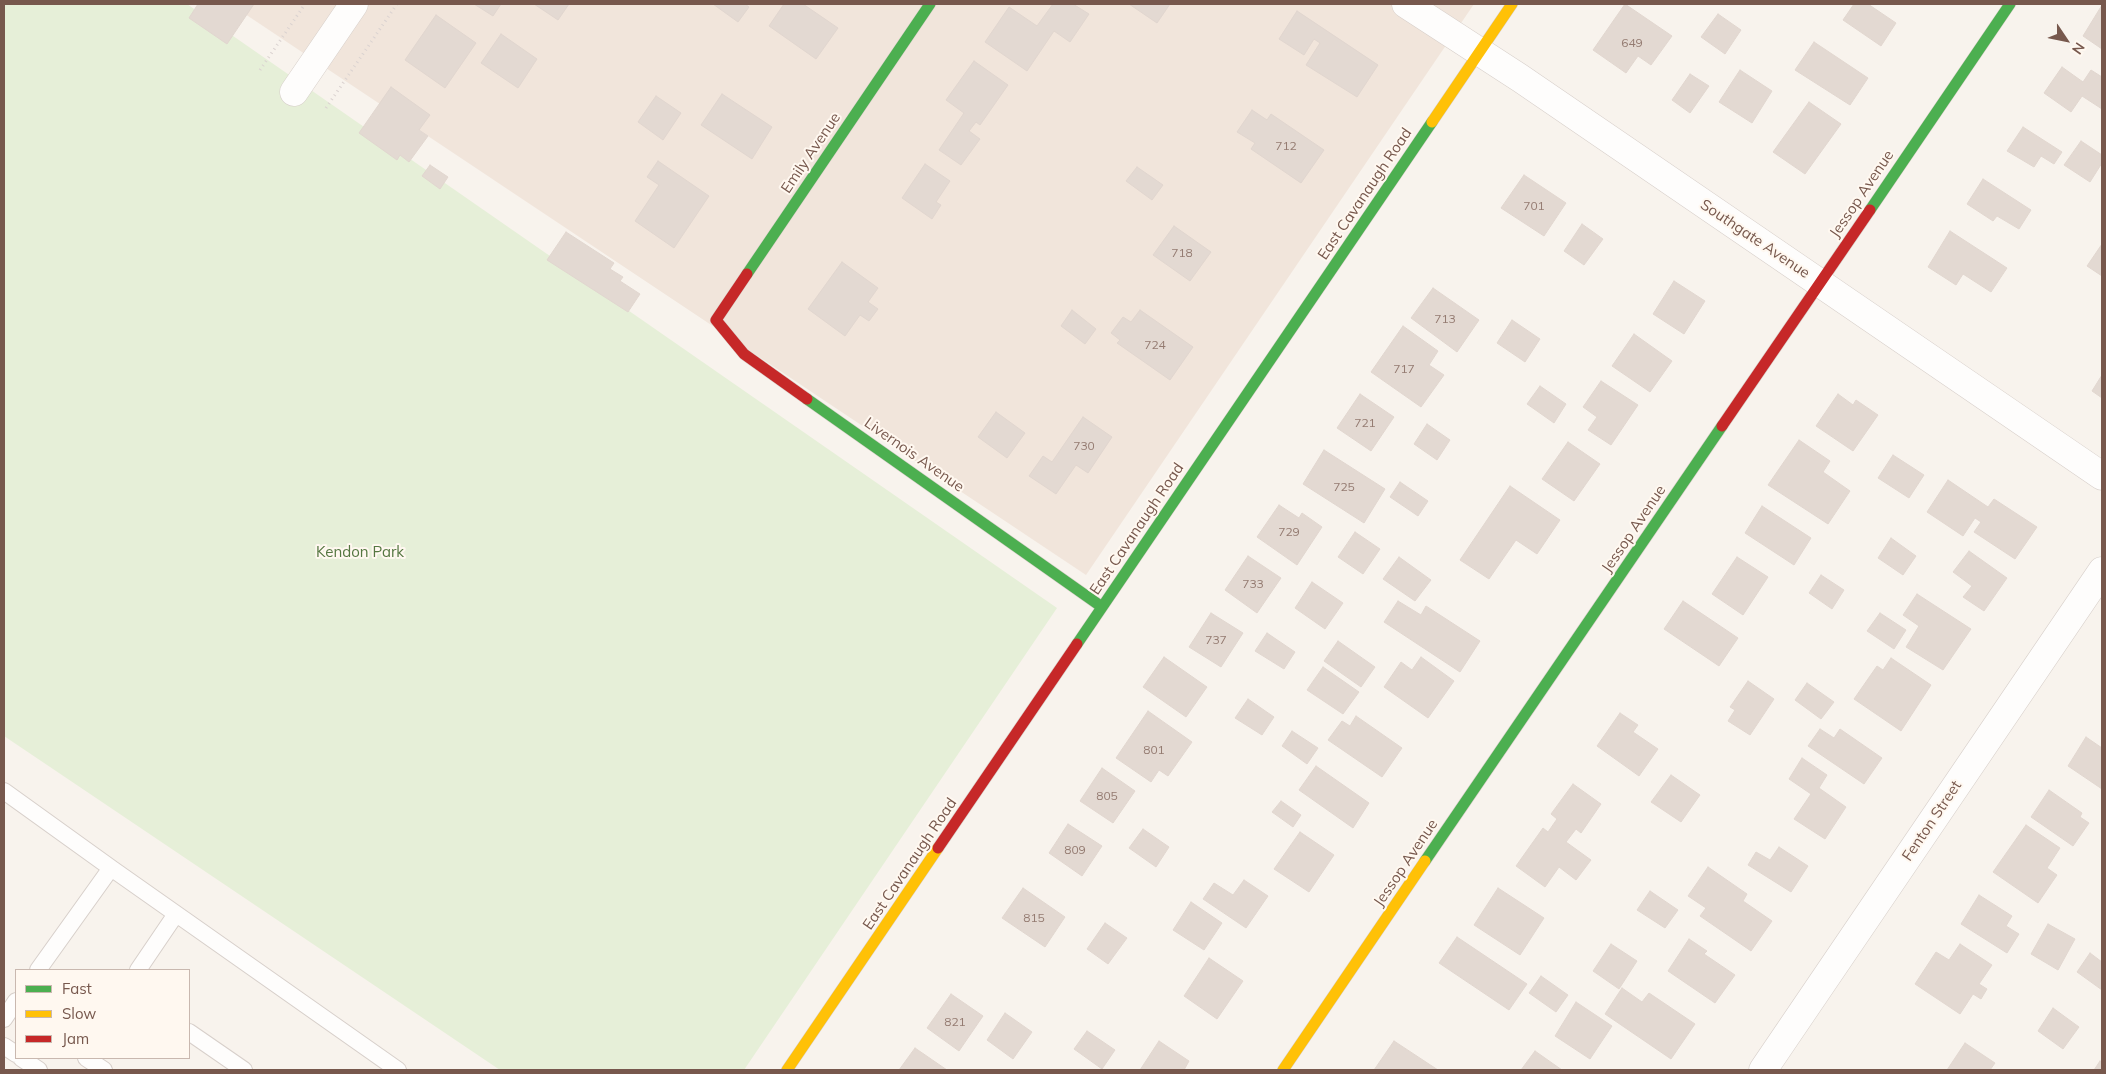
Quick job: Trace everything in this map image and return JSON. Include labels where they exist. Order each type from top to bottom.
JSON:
[{"type":"street","points":[[294,92],[354,4]]},
{"type":"street","name":"Emily Avenue","points":[[716,320],[930,4]]},
{"type":"street","name":"Southgate Avenue","points":[[1406,4],[2102,476]]},
{"type":"street","name":"East Cavanaugh Road","points":[[788,1070],[1512,4]]},
{"type":"street","name":"Jessop Avenue","points":[[1283,1070],[2010,4]]},
{"type":"street","name":"Livernois Avenue","points":[[716,320],[744,354],[1102,607]]},
{"type":"street","name":"Fenton Street","points":[[1763,1070],[2102,571]]},
{"type":"lane","points":[[4,790],[111,868],[398,1070]]},
{"type":"lane","points":[[39,969],[111,868]]},
{"type":"lane","points":[[139,969],[176,914]]},
{"type":"lane","points":[[190,1033],[244,1070]]},
{"type":"lane","points":[[4,1046],[15,1053]]},
{"type":"lane","points":[[22,1059],[39,1070]]},
{"type":"lane","points":[[88,1059],[104,1070]]},
{"type":"path","points":[[260,70],[305,4]]},
{"type":"path","points":[[326,108],[397,4]]},
{"type":"shaded area","points":[[230,4],[1474,4],[1086,575]]},
{"type":"green space","name":"Kendon Park","points":[[4,4],[187,4],[1057,608],[744,1070],[500,1070],[4,736]]},
{"type":"building","points":[[198,4],[254,4],[227,44],[189,18]]},
{"type":"building","points":[[474,4],[501,4],[493,16]]},
{"type":"building","points":[[534,4],[569,4],[558,20]]},
{"type":"building","points":[[713,4],[745,4],[749,7],[738,22]]},
{"type":"building","points":[[784,4],[803,4],[838,28],[816,59],[769,26]]},
{"type":"building","points":[[1053,4],[1073,4],[1089,14],[1070,42],[1054,31],[1027,71],[985,42],[1009,7],[1037,26]]},
{"type":"building","points":[[1129,4],[1170,4],[1157,23]]},
{"type":"building","points":[[1625,4],[1672,36],[1651,65],[1638,56],[1626,73],[1593,50]]},
{"type":"building","points":[[1854,4],[1868,4],[1896,23],[1881,46],[1843,20]]},
{"type":"building","points":[[2102,5],[2102,49],[2083,36]]},
{"type":"building","points":[[1297,11],[1378,65],[1357,97],[1306,65],[1320,43],[1314,39],[1304,55],[1279,39]]},
{"type":"building","points":[[1718,14],[1741,30],[1725,54],[1701,37]]},
{"type":"building","points":[[436,15],[476,43],[445,88],[405,60]]},
{"type":"building","points":[[501,34],[537,59],[518,88],[481,63]]},
{"type":"building","points":[[1814,42],[1868,78],[1850,105],[1795,70]]},
{"type":"building","points":[[974,61],[1008,85],[980,125],[976,122],[969,131],[980,139],[961,165],[939,150],[964,113],[946,100]]},
{"type":"building","points":[[2062,67],[2083,82],[2091,70],[2102,77],[2102,109],[2082,96],[2071,112],[2044,93]]},
{"type":"building","points":[[1740,70],[1772,91],[1752,123],[1719,102]]},
{"type":"building","points":[[1690,74],[1709,86],[1690,113],[1672,100]]},
{"type":"building","points":[[391,87],[430,115],[419,130],[428,136],[409,162],[400,155],[397,160],[359,133]]},
{"type":"building","points":[[722,94],[772,127],[752,159],[701,125]]},
{"type":"building","points":[[656,96],[681,113],[663,140],[638,122]]},
{"type":"building","points":[[1809,102],[1841,124],[1805,174],[1773,152]]},
{"type":"building","points":[[1252,110],[1267,120],[1271,114],[1324,150],[1301,183],[1251,149],[1255,143],[1237,132]]},
{"type":"building","points":[[2023,127],[2062,152],[2054,164],[2041,156],[2034,167],[2007,151]]},
{"type":"building","points":[[2081,141],[2102,155],[2102,163],[2090,182],[2064,165]]},
{"type":"building","points":[[658,161],[709,196],[674,248],[635,221],[659,185],[647,177]]},
{"type":"building","points":[[925,164],[950,181],[936,202],[941,205],[932,219],[902,198]]},
{"type":"building","points":[[430,165],[448,177],[440,189],[422,176]]},
{"type":"building","points":[[1137,167],[1163,185],[1152,200],[1126,181]]},
{"type":"building","points":[[1524,175],[1566,203],[1544,236],[1501,208]]},
{"type":"building","points":[[1983,179],[2031,210],[2019,229],[1997,216],[1993,221],[1967,204]]},
{"type":"building","points":[[1582,224],[1603,239],[1584,265],[1564,251]]},
{"type":"building","points":[[1174,226],[1211,252],[1190,281],[1153,255]]},
{"type":"building","points":[[1950,231],[2007,268],[1991,292],[1963,274],[1956,285],[1928,267]]},
{"type":"building","points":[[566,232],[614,263],[610,269],[623,277],[620,281],[640,294],[628,312],[547,260]]},
{"type":"building","points":[[2102,244],[2102,276],[2087,266]]},
{"type":"building","points":[[842,262],[878,288],[868,302],[878,309],[869,321],[860,315],[845,336],[808,309]]},
{"type":"building","points":[[1674,281],[1705,301],[1684,334],[1653,314]]},
{"type":"building","points":[[1433,288],[1479,320],[1457,352],[1411,318]]},
{"type":"building","points":[[1072,310],[1096,329],[1085,344],[1061,326]]},
{"type":"building","points":[[1140,310],[1193,347],[1170,380],[1117,343],[1120,340],[1111,333],[1123,317],[1131,322]]},
{"type":"building","points":[[1512,320],[1540,339],[1525,362],[1497,343]]},
{"type":"building","points":[[1403,326],[1438,351],[1429,365],[1444,375],[1421,407],[1371,372]]},
{"type":"building","points":[[1634,334],[1672,361],[1650,392],[1612,366]]},
{"type":"building","points":[[2102,375],[2102,398],[2092,391]]},
{"type":"building","points":[[1601,381],[1638,405],[1611,445],[1588,430],[1597,417],[1583,407]]},
{"type":"building","points":[[1540,386],[1566,404],[1554,423],[1527,404]]},
{"type":"building","points":[[1360,394],[1394,417],[1371,451],[1337,428]]},
{"type":"building","points":[[1838,394],[1853,405],[1856,400],[1878,415],[1853,451],[1816,426]]},
{"type":"building","points":[[996,412],[1025,433],[1007,458],[978,437]]},
{"type":"building","points":[[1083,417],[1112,437],[1088,473],[1076,465],[1056,494],[1029,476],[1043,456],[1052,462]]},
{"type":"building","points":[[1427,424],[1450,440],[1437,460],[1414,444]]},
{"type":"building","points":[[1799,440],[1830,461],[1823,472],[1850,491],[1828,524],[1768,485]]},
{"type":"building","points":[[1568,442],[1600,464],[1574,501],[1542,479]]},
{"type":"building","points":[[1324,450],[1385,489],[1364,523],[1303,484]]},
{"type":"building","points":[[1893,455],[1924,475],[1909,498],[1878,478]]},
{"type":"building","points":[[1948,480],[1988,507],[1994,499],[2037,527],[2015,559],[1974,532],[1981,522],[1975,518],[1963,536],[1927,512]]},
{"type":"building","points":[[1400,482],[1428,501],[1418,516],[1390,497]]},
{"type":"building","points":[[1510,486],[1560,520],[1537,554],[1516,540],[1489,579],[1460,560]]},
{"type":"building","points":[[1279,505],[1299,518],[1302,513],[1322,527],[1297,565],[1257,537]]},
{"type":"building","points":[[1762,506],[1811,538],[1794,565],[1745,533]]},
{"type":"building","points":[[1355,532],[1380,549],[1363,574],[1338,557]]},
{"type":"building","points":[[1891,538],[1916,556],[1903,575],[1878,558]]},
{"type":"building","points":[[1969,551],[2007,578],[1984,611],[1963,597],[1972,586],[1953,572]]},
{"type":"building","points":[[1248,556],[1281,578],[1257,613],[1225,590]]},
{"type":"building","points":[[1399,557],[1431,580],[1415,601],[1383,579]]},
{"type":"building","points":[[1737,557],[1768,577],[1743,615],[1712,594]]},
{"type":"building","points":[[1821,575],[1844,590],[1832,609],[1809,593]]},
{"type":"building","points":[[1312,582],[1343,603],[1325,629],[1295,608]]},
{"type":"building","points":[[1917,594],[1971,629],[1943,670],[1906,647],[1919,626],[1903,615]]},
{"type":"building","points":[[1398,601],[1421,615],[1426,606],[1480,641],[1460,672],[1384,622]]},
{"type":"building","points":[[1683,601],[1738,638],[1719,666],[1664,629]]},
{"type":"building","points":[[1211,613],[1243,633],[1221,667],[1189,647]]},
{"type":"building","points":[[1880,613],[1906,630],[1894,649],[1867,631]]},
{"type":"building","points":[[1267,633],[1295,652],[1284,669],[1255,651]]},
{"type":"building","points":[[1338,641],[1375,667],[1361,687],[1324,661]]},
{"type":"building","points":[[1164,657],[1207,687],[1186,717],[1143,687]]},
{"type":"building","points":[[1421,657],[1454,681],[1428,718],[1384,687],[1401,662],[1412,670]]},
{"type":"building","points":[[1891,658],[1931,685],[1901,731],[1854,699],[1877,666],[1883,670]]},
{"type":"building","points":[[1323,667],[1359,692],[1343,714],[1307,690]]},
{"type":"building","points":[[1748,681],[1774,699],[1750,735],[1728,721],[1735,710],[1730,707]]},
{"type":"building","points":[[1807,683],[1834,702],[1821,719],[1795,700]]},
{"type":"building","points":[[1248,699],[1274,717],[1262,735],[1235,718]]},
{"type":"building","points":[[1148,711],[1192,742],[1168,776],[1159,770],[1151,782],[1116,758]]},
{"type":"building","points":[[1620,713],[1638,725],[1633,732],[1658,749],[1639,776],[1597,746]]},
{"type":"building","points":[[1356,716],[1402,748],[1382,777],[1328,740],[1342,721],[1350,726]]},
{"type":"building","points":[[1820,729],[1834,738],[1840,729],[1882,758],[1864,784],[1808,746]]},
{"type":"building","points":[[1292,731],[1318,748],[1307,764],[1282,746]]},
{"type":"building","points":[[2086,737],[2102,748],[2102,789],[2068,766]]},
{"type":"building","points":[[1802,758],[1827,775],[1819,788],[1846,807],[1825,839],[1794,819],[1811,794],[1789,779]]},
{"type":"building","points":[[1316,766],[1369,803],[1353,828],[1299,790]]},
{"type":"building","points":[[1102,768],[1135,791],[1113,823],[1080,801]]},
{"type":"building","points":[[1671,775],[1700,795],[1681,822],[1651,802]]},
{"type":"building","points":[[1573,784],[1601,804],[1581,833],[1576,829],[1566,842],[1591,860],[1576,880],[1559,867],[1545,887],[1516,866],[1543,828],[1548,832],[1557,819],[1551,814]]},
{"type":"building","points":[[2049,790],[2082,813],[2080,817],[2089,823],[2073,846],[2031,817]]},
{"type":"building","points":[[1281,801],[1301,815],[1293,827],[1272,812]]},
{"type":"building","points":[[1068,824],[1102,846],[1082,876],[1049,853]]},
{"type":"building","points":[[2026,825],[2060,848],[2047,868],[2057,875],[2038,903],[1993,872]]},
{"type":"building","points":[[1143,829],[1169,847],[1156,867],[1129,848]]},
{"type":"building","points":[[1300,832],[1334,855],[1309,892],[1274,869]]},
{"type":"building","points":[[1779,847],[1808,866],[1791,892],[1748,865],[1756,852],[1770,860]]},
{"type":"building","points":[[1708,867],[1747,894],[1743,901],[1772,921],[1751,951],[1700,916],[1706,908],[1688,896]]},
{"type":"building","points":[[1244,880],[1268,896],[1246,928],[1203,899],[1214,883],[1233,895]]},
{"type":"building","points":[[1023,888],[1065,917],[1045,947],[1002,918]]},
{"type":"building","points":[[1498,888],[1544,918],[1520,955],[1474,925]]},
{"type":"building","points":[[1650,891],[1678,910],[1665,928],[1637,910]]},
{"type":"building","points":[[1979,895],[2012,916],[2006,926],[2019,934],[2007,953],[1961,924]]},
{"type":"building","points":[[1191,902],[1222,923],[1204,950],[1173,930]]},
{"type":"building","points":[[1105,923],[1127,938],[1108,964],[1087,949]]},
{"type":"building","points":[[2048,924],[2075,939],[2058,970],[2031,954]]},
{"type":"building","points":[[1457,937],[1527,984],[1509,1010],[1439,963]]},
{"type":"building","points":[[1689,939],[1707,951],[1704,954],[1735,975],[1715,1003],[1668,971]]},
{"type":"building","points":[[1611,944],[1637,961],[1619,989],[1593,971]]},
{"type":"building","points":[[1960,944],[1992,965],[1979,984],[1987,989],[1981,999],[1973,994],[1960,1014],[1915,984],[1936,952],[1949,960]]},
{"type":"building","points":[[2090,953],[2102,962],[2102,990],[2077,972]]},
{"type":"building","points":[[1209,958],[1243,981],[1217,1019],[1184,996]]},
{"type":"building","points":[[1541,976],[1568,995],[1556,1012],[1529,993]]},
{"type":"building","points":[[1622,988],[1642,1002],[1649,993],[1695,1024],[1671,1059],[1605,1014]]},
{"type":"building","points":[[951,994],[983,1016],[959,1051],[927,1028]]},
{"type":"building","points":[[1576,1002],[1612,1026],[1590,1059],[1555,1036]]},
{"type":"building","points":[[2053,1008],[2079,1027],[2063,1049],[2038,1031]]},
{"type":"building","points":[[1005,1013],[1032,1032],[1013,1059],[987,1040]]},
{"type":"building","points":[[1087,1031],[1115,1050],[1102,1069],[1074,1049]]},
{"type":"building","points":[[1159,1041],[1189,1061],[1184,1070],[1140,1070]]},
{"type":"building","points":[[1394,1041],[1438,1070],[1374,1070]]},
{"type":"building","points":[[1965,1043],[1995,1063],[1990,1070],[1947,1070]]},
{"type":"building","points":[[915,1048],[947,1070],[899,1070]]},
{"type":"building","points":[[1535,1051],[1562,1070],[1521,1070]]},
{"type":"building","points":[[2100,1061],[2102,1062],[2102,1070],[2094,1070]]},
{"type":"traffic: fast","points":[[747,274],[930,4]]},
{"type":"traffic: fast","points":[[1870,210],[2010,4]]},
{"type":"traffic: fast","points":[[1077,644],[1432,122]]},
{"type":"traffic: fast","points":[[807,399],[1102,607]]},
{"type":"traffic: fast","points":[[1425,861],[1722,426]]},
{"type":"traffic: slow","points":[[1432,122],[1512,4]]},
{"type":"traffic: slow","points":[[787,1070],[938,848]]},
{"type":"traffic: slow","points":[[1283,1070],[1425,861]]},
{"type":"traffic: jam","points":[[1722,426],[1870,210]]},
{"type":"traffic: jam","points":[[747,274],[716,320],[744,354],[807,399]]},
{"type":"traffic: jam","points":[[938,848],[1077,644]]}]
